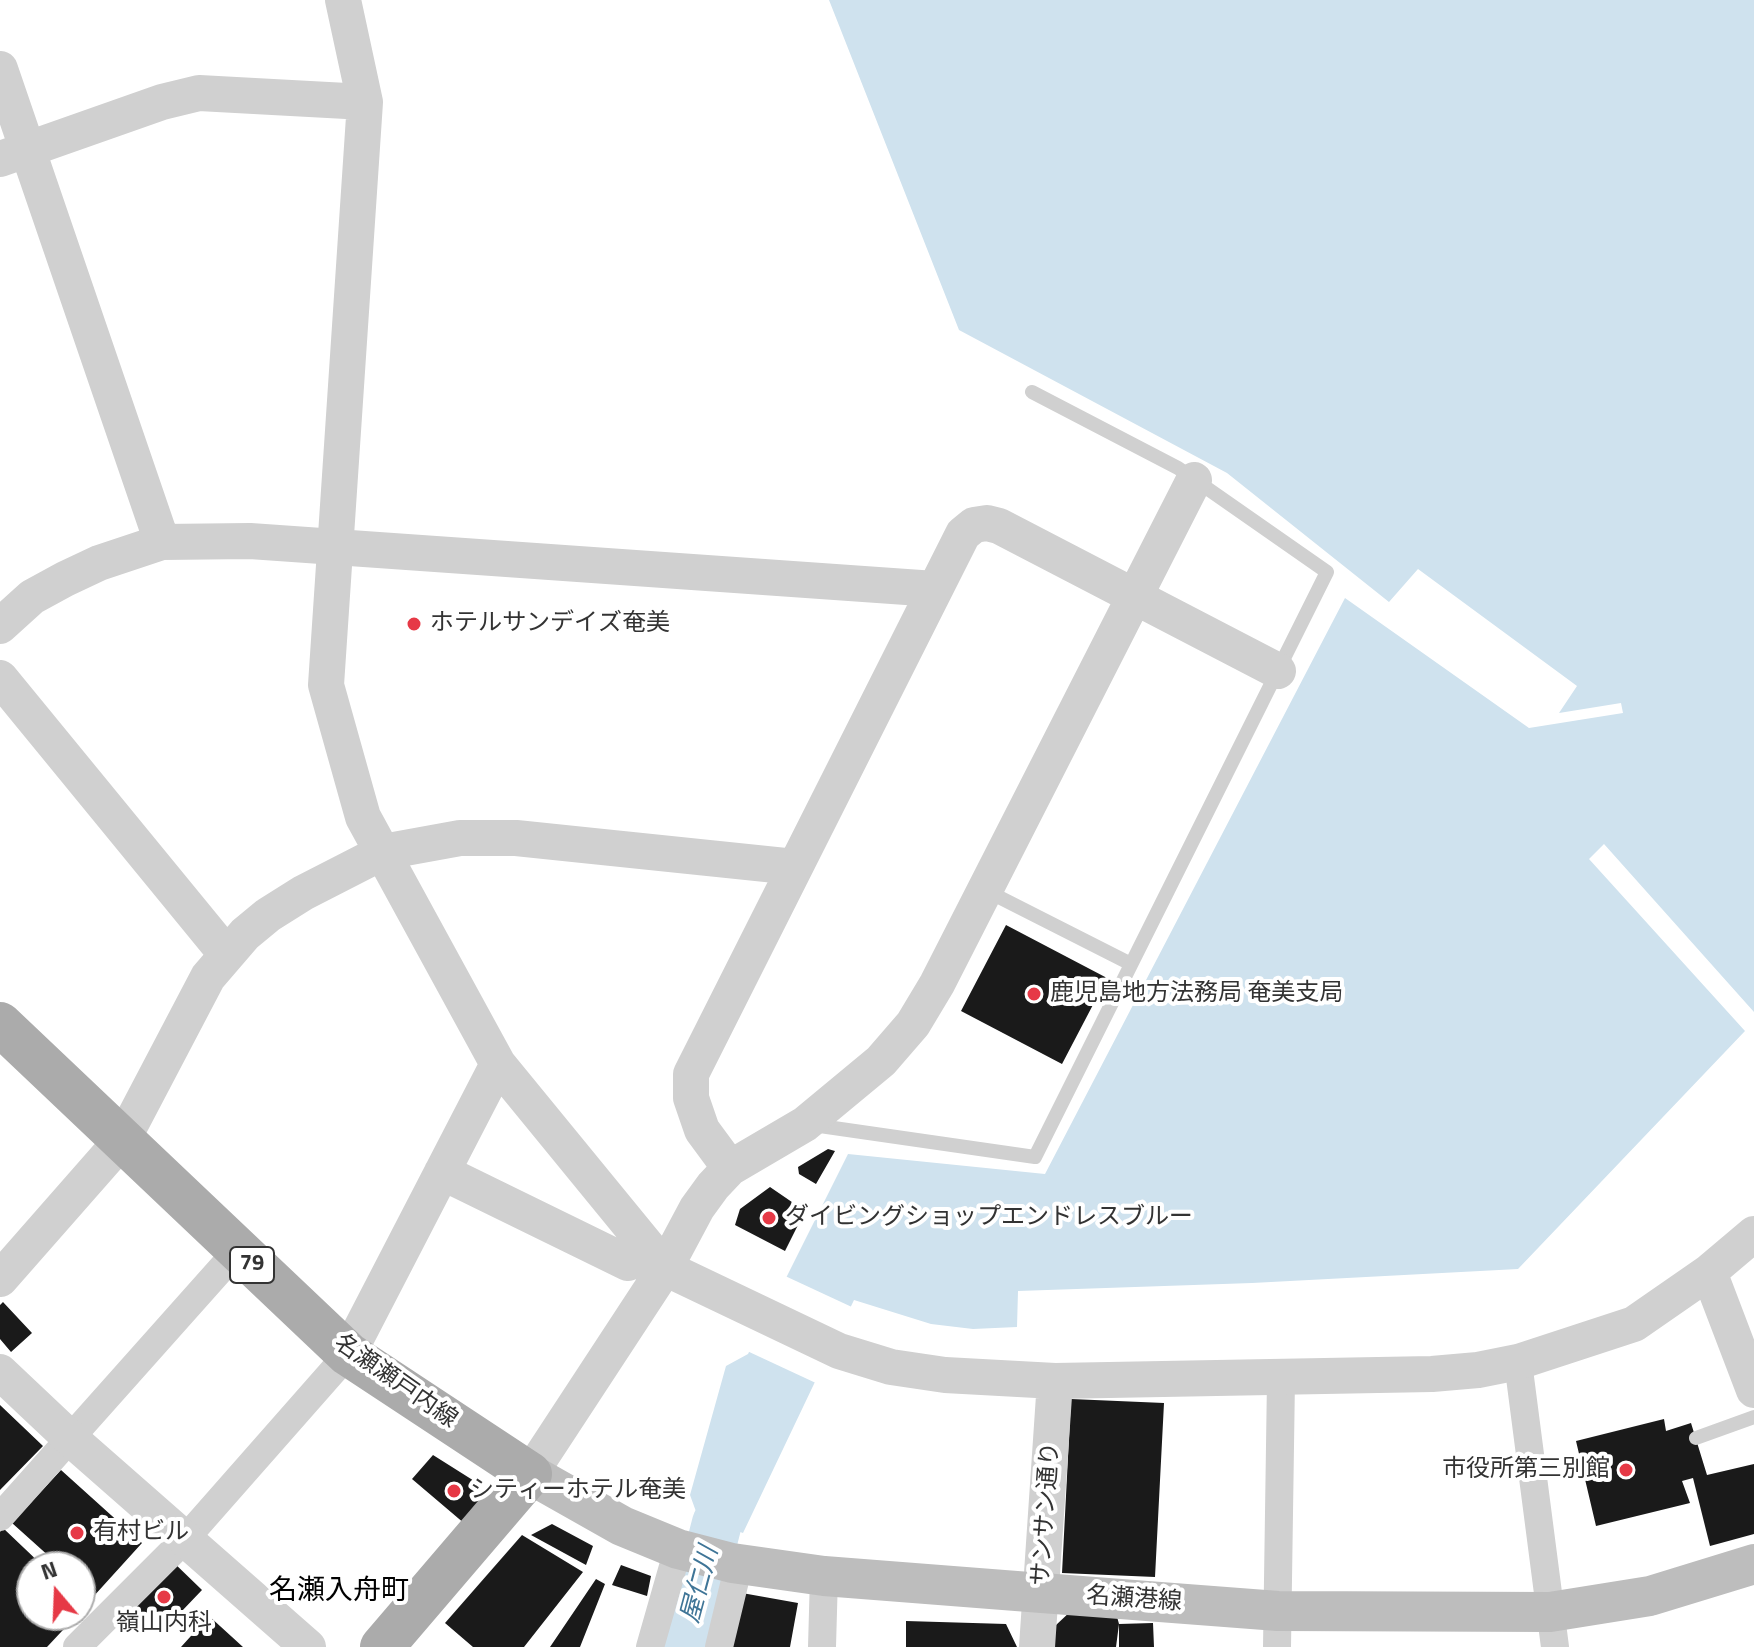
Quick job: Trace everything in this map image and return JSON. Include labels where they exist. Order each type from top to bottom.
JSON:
[{"type":"main road","name":"名瀬瀬戸内線","points":[[0,1024],[348,1354],[530,1474]]},
{"type":"main road","name":"名瀬港線","points":[[530,1474],[622,1526],[683,1551],[735,1564],[824,1576],[1042,1593],[1278,1629],[1552,1630],[1754,1564]]},
{"type":"main road","points":[[382,1647],[530,1474]]},
{"type":"street","points":[[343,0],[365,102],[326,685],[363,817],[498,1064],[665,1268],[839,1351],[891,1367],[945,1375],[1055,1381],[1281,1379],[1432,1374],[1518,1362],[1634,1324],[1709,1272],[1754,1234]]},
{"type":"street","points":[[0,69],[14,154],[162,542]]},
{"type":"street","points":[[14,154],[162,102],[199,93],[365,102]]},
{"type":"street","points":[[530,1474],[665,1268],[697,1208],[713,1186],[730,1168],[805,1124],[881,1061],[913,1024],[937,984],[1194,480]]},
{"type":"street","points":[[730,1168],[702,1130],[691,1098],[691,1074],[963,534],[974,525],[987,523],[999,526],[1278,671]]},
{"type":"street","points":[[0,626],[32,597],[65,579],[99,563],[162,542],[250,541],[935,589]]},
{"type":"street","points":[[0,678],[227,955]]},
{"type":"street","points":[[0,1279],[123,1139],[208,977],[268,915],[303,893],[383,852],[460,838],[516,838],[795,867]]},
{"type":"street","points":[[77,1647],[186,1538],[348,1354],[498,1064]]},
{"type":"street","points":[[442,1172],[628,1263]]},
{"type":"street","points":[[0,1517],[237,1251]]},
{"type":"street","points":[[1709,1272],[1754,1390]]},
{"type":"street","points":[[1518,1362],[1552,1630]]},
{"type":"street","points":[[0,1372],[71,1439],[308,1647]]},
{"type":"street","points":[[1278,1629],[1281,1379]]},
{"type":"street","name":"サンサン通り","points":[[1037,1647],[1055,1381]]},
{"type":"street","points":[[650,1647],[683,1551]]},
{"type":"street","points":[[719,1647],[735,1564]]},
{"type":"street","points":[[822,1647],[824,1576]]},
{"type":"lane","points":[[805,1124],[1035,1157],[1327,572],[1178,468],[1032,392]]},
{"type":"lane","points":[[985,890],[1131,964]]},
{"type":"lane","points":[[1696,1438],[1754,1417]]},
{"type":"water","points":[[829,0],[1754,0],[1754,1012],[1604,844],[1589,859],[1745,1031],[1518,1269],[1018,1291],[1017,1327],[973,1329],[931,1324],[854,1300],[743,1533],[698,1517],[690,1495],[726,1366],[748,1354],[848,1154],[1045,1174],[1345,598],[1529,728],[1623,713],[1621,703],[1559,713],[1577,686],[1418,569],[1389,602],[1227,473],[959,330]]},
{"type":"pier","points":[[783,1275],[854,1308],[818,1384],[745,1350]]},
{"type":"building","name":"鹿児島地方法務局 奄美支局","points":[[1006,925],[1107,978],[1062,1064],[961,1011]]},
{"type":"building","points":[[828,1149],[835,1151],[816,1184],[799,1174],[798,1167]]},
{"type":"building","name":"ダイビングショップエンドレスブルー","points":[[770,1187],[805,1211],[785,1251],[735,1225],[740,1209]]},
{"type":"building","points":[[3,1302],[32,1333],[11,1352],[0,1339],[0,1305]]},
{"type":"building","points":[[1071,1399],[1164,1403],[1155,1577],[1062,1573]]},
{"type":"building","points":[[0,1405],[43,1446],[0,1490]]},
{"type":"building","points":[[1664,1419],[1666,1431],[1691,1423],[1707,1475],[1754,1464],[1754,1534],[1710,1546],[1693,1478],[1682,1481],[1690,1503],[1596,1526],[1576,1441]]},
{"type":"building","name":"シティーホテル奄美","points":[[433,1455],[479,1484],[486,1498],[465,1524],[412,1479]]},
{"type":"building","name":"有村ビル","points":[[61,1470],[142,1543],[96,1594],[96,1551],[43,1551],[12,1523]]},
{"type":"building","points":[[552,1524],[593,1546],[586,1565],[531,1535]]},
{"type":"building","points":[[3,1528],[27,1551],[16,1551],[16,1631],[62,1631],[47,1647],[0,1647],[0,1532]]},
{"type":"building","points":[[522,1535],[583,1572],[524,1647],[473,1647],[445,1623]]},
{"type":"building","name":"嶺山内科","points":[[169,1558],[202,1590],[159,1635],[125,1603]]},
{"type":"building","points":[[621,1565],[651,1576],[647,1596],[612,1585]]},
{"type":"building","points":[[596,1579],[605,1584],[580,1647],[550,1647]]},
{"type":"building","points":[[742,1593],[798,1603],[790,1647],[732,1647]]},
{"type":"building","points":[[1072,1610],[1116,1613],[1119,1624],[1116,1647],[1054,1647],[1055,1626]]},
{"type":"building","points":[[209,1616],[243,1647],[181,1647]]},
{"type":"building","points":[[906,1621],[1006,1624],[1017,1647],[906,1647]]},
{"type":"building","points":[[1153,1623],[1154,1647],[1119,1647],[1119,1624]]},
{"type":"waterway","name":"屋仁川","points":[[685,1647],[717,1523]]},
{"type":"place","name":"ホテルサンデイズ奄美","points":[[414,624]]},
{"type":"place","name":"鹿児島地方法務局 奄美支局","points":[[1034,994]]},
{"type":"place","name":"ダイビングショップエンドレスブルー","points":[[769,1218]]},
{"type":"place","name":"市役所第三別館","points":[[1626,1470]]},
{"type":"place","name":"シティーホテル奄美","points":[[454,1491]]},
{"type":"place","name":"有村ビル","points":[[77,1533]]},
{"type":"place","name":"嶺山内科","points":[[164,1597]]},
{"type":"district","name":"名瀬入舟町","points":[[339,1592]]}]
